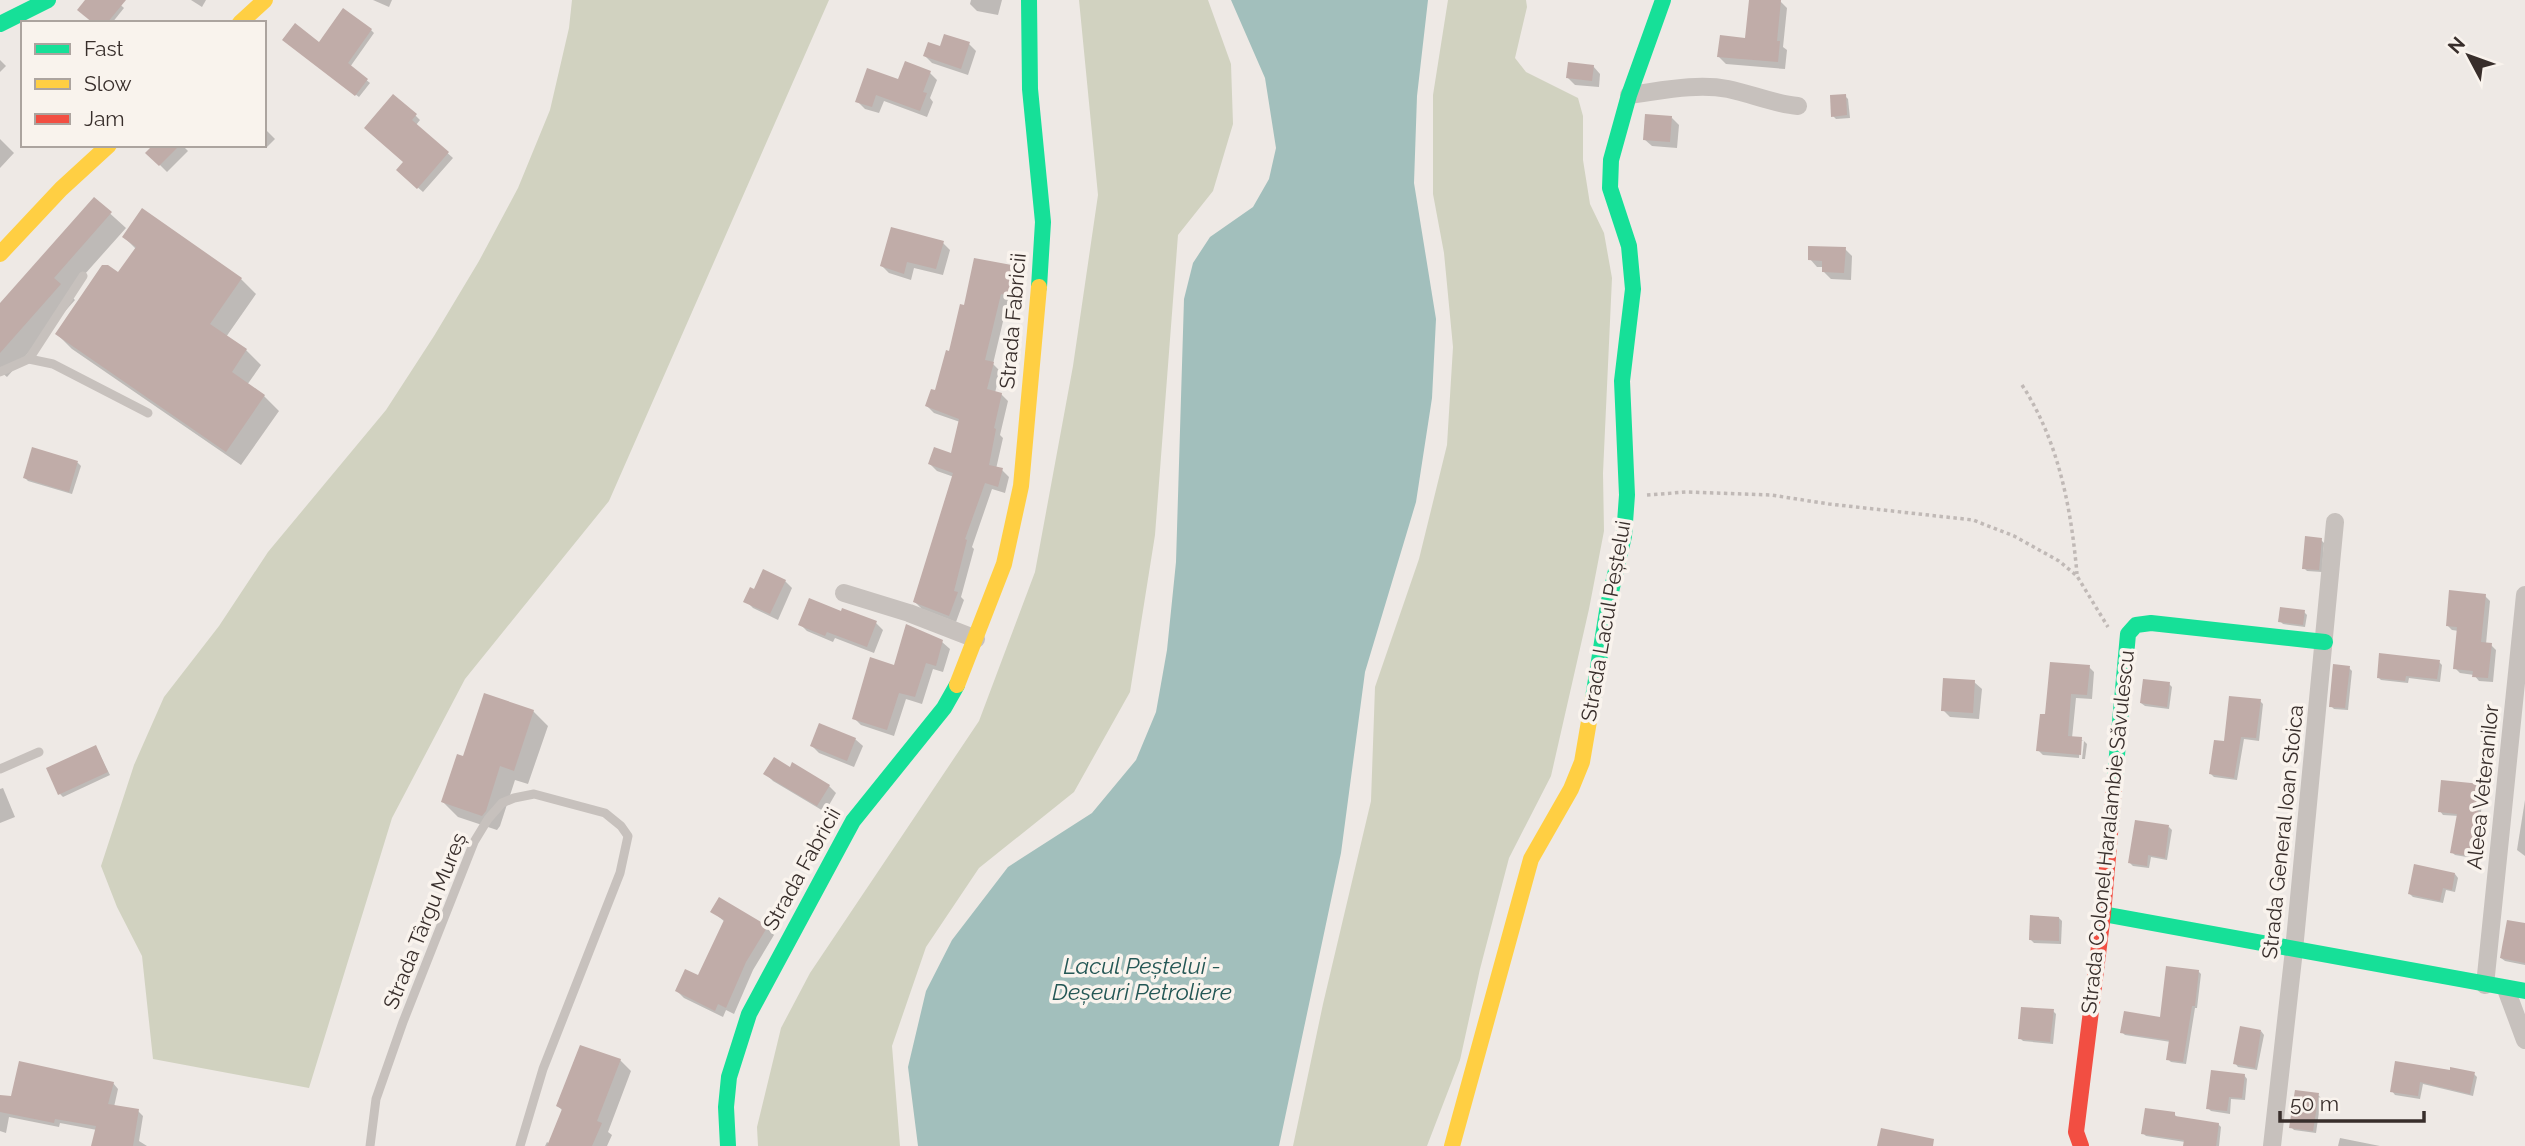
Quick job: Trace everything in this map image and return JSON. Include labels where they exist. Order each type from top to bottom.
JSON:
[{"type":"street","points":[[0,24],[48,0]]},
{"type":"street","points":[[242,21],[265,0]]},
{"type":"street","name":"Strada Fabricii","points":[[728,1146],[726,1107],[729,1077],[749,1014],[853,821],[956,690],[1004,564],[1021,486],[1037,321],[1042,222],[1030,89],[1029,0]]},
{"type":"street","name":"Strada Lacul Peștelui","points":[[1452,1146],[1531,859],[1572,789],[1582,762],[1608,605],[1623,536],[1627,495],[1622,381],[1633,289],[1629,246],[1610,188],[1611,160],[1629,95],[1663,0]]},
{"type":"street","points":[[1629,95],[1687,88],[1727,89],[1763,100],[1798,106]]},
{"type":"street","points":[[0,254],[61,189],[107,147]]},
{"type":"street","name":"Strada General Ioan Stoica","points":[[2272,1146],[2294,950],[2335,522]]},
{"type":"street","points":[[844,593],[909,613],[976,639]]},
{"type":"street","name":"Aleea Veteranilor","points":[[2485,985],[2525,595]]},
{"type":"street","name":"Strada Colonel Haralambie Săvulescu","points":[[2081,1146],[2076,1132],[2102,914],[2128,634],[2136,625],[2151,623],[2325,642]]},
{"type":"street","points":[[2102,914],[2525,991]]},
{"type":"street","points":[[2506,989],[2525,1040]]},
{"type":"lane","points":[[0,372],[29,359],[83,276]]},
{"type":"lane","points":[[29,359],[53,364],[148,413]]},
{"type":"lane","points":[[0,769],[39,752]]},
{"type":"lane","name":"Strada Târgu Mureș","points":[[370,1146],[376,1099],[403,1022],[474,842],[502,803],[534,794],[605,813],[621,826],[628,836],[620,873],[543,1069],[520,1146]]},
{"type":"path","points":[[2022,385],[2038,411],[2067,495],[2077,576]]},
{"type":"path","points":[[1627,495],[1686,492],[1770,495],[1973,520],[2014,536],[2059,561],[2077,576],[2110,631],[2126,648]]},
{"type":"green space","points":[[572,0],[829,0],[609,501],[465,679],[392,818],[309,1088],[153,1059],[142,956],[117,907],[101,866],[134,765],[164,697],[219,626],[268,552],[386,410],[479,261],[518,188],[550,110],[569,28]]},
{"type":"green space","points":[[1079,0],[1208,0],[1231,64],[1233,124],[1213,191],[1178,235],[1155,535],[1130,692],[1074,792],[979,868],[926,947],[892,1046],[900,1146],[758,1146],[757,1127],[781,1028],[810,973],[979,721],[1035,572],[1073,366],[1098,195]]},
{"type":"green space","points":[[1448,0],[1526,0],[1527,7],[1515,58],[1526,72],[1578,98],[1583,116],[1583,160],[1590,204],[1604,233],[1612,278],[1603,473],[1604,531],[1551,776],[1509,858],[1460,1060],[1427,1146],[1293,1146],[1371,801],[1375,687],[1419,559],[1447,445],[1453,347],[1444,253],[1433,194],[1433,95]]},
{"type":"water","name":"Lacul Peștelui - Deșeuri Petroliere","points":[[1231,0],[1428,0],[1417,96],[1414,183],[1436,319],[1432,398],[1416,502],[1365,672],[1341,853],[1279,1146],[918,1146],[908,1067],[926,991],[952,940],[1008,867],[1092,813],[1136,760],[1156,712],[1167,650],[1176,562],[1184,299],[1193,263],[1210,237],[1253,207],[1269,179],[1276,148],[1265,78]]},
{"type":"building","points":[[85,0],[126,0],[109,21],[91,21],[77,10]]},
{"type":"building","points":[[1749,0],[1781,0],[1778,62],[1717,57],[1720,35],[1745,38]]},
{"type":"building","points":[[343,8],[372,29],[348,63],[368,79],[355,96],[282,40],[295,23],[319,42]]},
{"type":"building","points":[[944,34],[970,42],[961,69],[923,56],[928,42],[940,46]]},
{"type":"building","points":[[905,61],[931,71],[923,92],[927,93],[920,111],[876,95],[872,107],[855,102],[867,68],[898,79]]},
{"type":"building","points":[[1568,62],[1594,65],[1592,81],[1566,78]]},
{"type":"building","points":[[393,94],[417,114],[412,120],[449,152],[417,189],[396,170],[403,162],[364,128]]},
{"type":"building","points":[[1846,94],[1847,115],[1831,117],[1830,95]]},
{"type":"building","points":[[1645,114],[1672,116],[1670,142],[1643,140]]},
{"type":"building","points":[[151,147],[178,147],[159,166],[145,153]]},
{"type":"building","points":[[94,197],[112,212],[54,278],[61,284],[0,353],[0,303]]},
{"type":"building","points":[[142,208],[242,278],[210,324],[247,349],[232,372],[265,395],[226,452],[55,334],[102,265],[108,265],[118,272],[136,247],[122,237]]},
{"type":"building","points":[[891,227],[944,241],[936,269],[907,262],[904,274],[880,266]]},
{"type":"building","points":[[1808,246],[1846,247],[1844,273],[1822,272],[1822,261],[1808,260]]},
{"type":"building","points":[[974,258],[1017,266],[1011,296],[1001,294],[985,360],[994,362],[987,389],[1002,393],[989,465],[1003,468],[998,487],[985,483],[965,539],[967,540],[954,591],[958,592],[949,616],[913,602],[953,473],[928,464],[934,447],[951,453],[959,419],[925,406],[931,389],[935,390],[946,350],[949,351],[960,304],[964,305]]},
{"type":"building","points":[[32,447],[78,461],[69,492],[23,478]]},
{"type":"building","points":[[2305,536],[2322,538],[2319,570],[2302,569]]},
{"type":"building","points":[[763,569],[786,580],[770,614],[743,602],[750,587],[754,589]]},
{"type":"building","points":[[2449,590],[2486,594],[2481,642],[2492,643],[2488,678],[2472,677],[2473,671],[2453,669],[2457,627],[2446,626]]},
{"type":"building","points":[[809,598],[877,621],[867,647],[827,632],[825,636],[798,625]]},
{"type":"building","points":[[2280,607],[2305,610],[2303,625],[2278,622]]},
{"type":"building","points":[[906,624],[943,640],[936,666],[926,663],[915,697],[899,693],[887,730],[852,719],[870,657],[894,665]]},
{"type":"building","points":[[2379,653],[2440,660],[2437,679],[2406,676],[2405,681],[2377,678]]},
{"type":"building","points":[[2050,662],[2090,665],[2087,695],[2071,694],[2068,736],[2082,737],[2081,755],[2036,751],[2040,714],[2045,714]]},
{"type":"building","points":[[2333,664],[2350,666],[2345,708],[2329,707]]},
{"type":"building","points":[[1943,678],[1975,680],[1973,713],[1941,711]]},
{"type":"building","points":[[2143,679],[2170,682],[2167,707],[2140,703]]},
{"type":"building","points":[[484,693],[534,710],[514,771],[500,766],[482,816],[441,802],[457,754],[463,756]]},
{"type":"building","points":[[2229,696],[2261,699],[2256,738],[2241,737],[2234,778],[2209,774],[2214,740],[2224,741]]},
{"type":"building","points":[[819,723],[856,738],[847,761],[810,746]]},
{"type":"building","points":[[96,745],[108,772],[58,795],[46,768]]},
{"type":"building","points":[[774,757],[790,767],[792,762],[830,785],[817,806],[763,774]]},
{"type":"building","points":[[2441,780],[2481,784],[2476,834],[2479,835],[2475,857],[2450,853],[2457,814],[2438,812]]},
{"type":"building","points":[[2135,820],[2169,825],[2165,858],[2148,855],[2147,866],[2128,863]]},
{"type":"building","points":[[2414,864],[2455,873],[2452,890],[2443,888],[2440,901],[2408,894]]},
{"type":"building","points":[[719,897],[768,926],[746,962],[726,1008],[718,1004],[715,1011],[675,991],[685,969],[698,975],[724,920],[710,912]]},
{"type":"building","points":[[2030,915],[2059,917],[2059,941],[2029,940]]},
{"type":"building","points":[[2507,920],[2525,923],[2525,963],[2500,958]]},
{"type":"building","points":[[2166,966],[2199,970],[2195,1006],[2192,1006],[2183,1062],[2166,1060],[2169,1040],[2120,1033],[2124,1011],[2160,1017]]},
{"type":"building","points":[[2021,1007],[2054,1009],[2050,1042],[2018,1039]]},
{"type":"building","points":[[2240,1026],[2261,1030],[2255,1068],[2233,1064]]},
{"type":"building","points":[[580,1045],[621,1059],[597,1121],[602,1123],[592,1146],[547,1146],[562,1109],[556,1106]]},
{"type":"building","points":[[19,1061],[114,1082],[108,1104],[139,1109],[133,1146],[91,1146],[96,1126],[55,1119],[54,1123],[0,1112],[0,1095],[11,1096]]},
{"type":"building","points":[[2395,1061],[2475,1072],[2470,1094],[2420,1082],[2418,1096],[2390,1092]]},
{"type":"building","points":[[2211,1070],[2245,1074],[2242,1098],[2229,1097],[2227,1111],[2206,1109]]},
{"type":"building","points":[[2295,1090],[2319,1093],[2313,1131],[2289,1128]]},
{"type":"building","points":[[2145,1108],[2219,1123],[2216,1146],[2183,1146],[2184,1140],[2141,1134]]},
{"type":"building","points":[[1881,1128],[1934,1139],[1933,1146],[1877,1146]]},
{"type":"traffic: fast","points":[[0,24],[48,0]]},
{"type":"traffic: fast","points":[[1029,0],[1030,89],[1043,222],[1039,287]]},
{"type":"traffic: fast","points":[[1593,698],[1608,605],[1624,536],[1627,495],[1622,381],[1633,289],[1629,246],[1610,188],[1611,160],[1629,95],[1663,0]]},
{"type":"traffic: fast","points":[[2114,788],[2128,634],[2136,625],[2151,623],[2325,642]]},
{"type":"traffic: fast","points":[[728,1146],[726,1107],[729,1077],[749,1014],[853,821],[944,708],[957,685]]},
{"type":"traffic: fast","points":[[2103,914],[2525,991]]},
{"type":"traffic: slow","points":[[242,21],[265,0]]},
{"type":"traffic: slow","points":[[0,254],[61,189],[107,147]]},
{"type":"traffic: slow","points":[[957,685],[1004,564],[1021,486],[1039,287]]},
{"type":"traffic: slow","points":[[1452,1146],[1531,859],[1571,789],[1582,762],[1593,698]]},
{"type":"traffic: jam","points":[[2081,1146],[2076,1132],[2103,914],[2114,788]]}]
